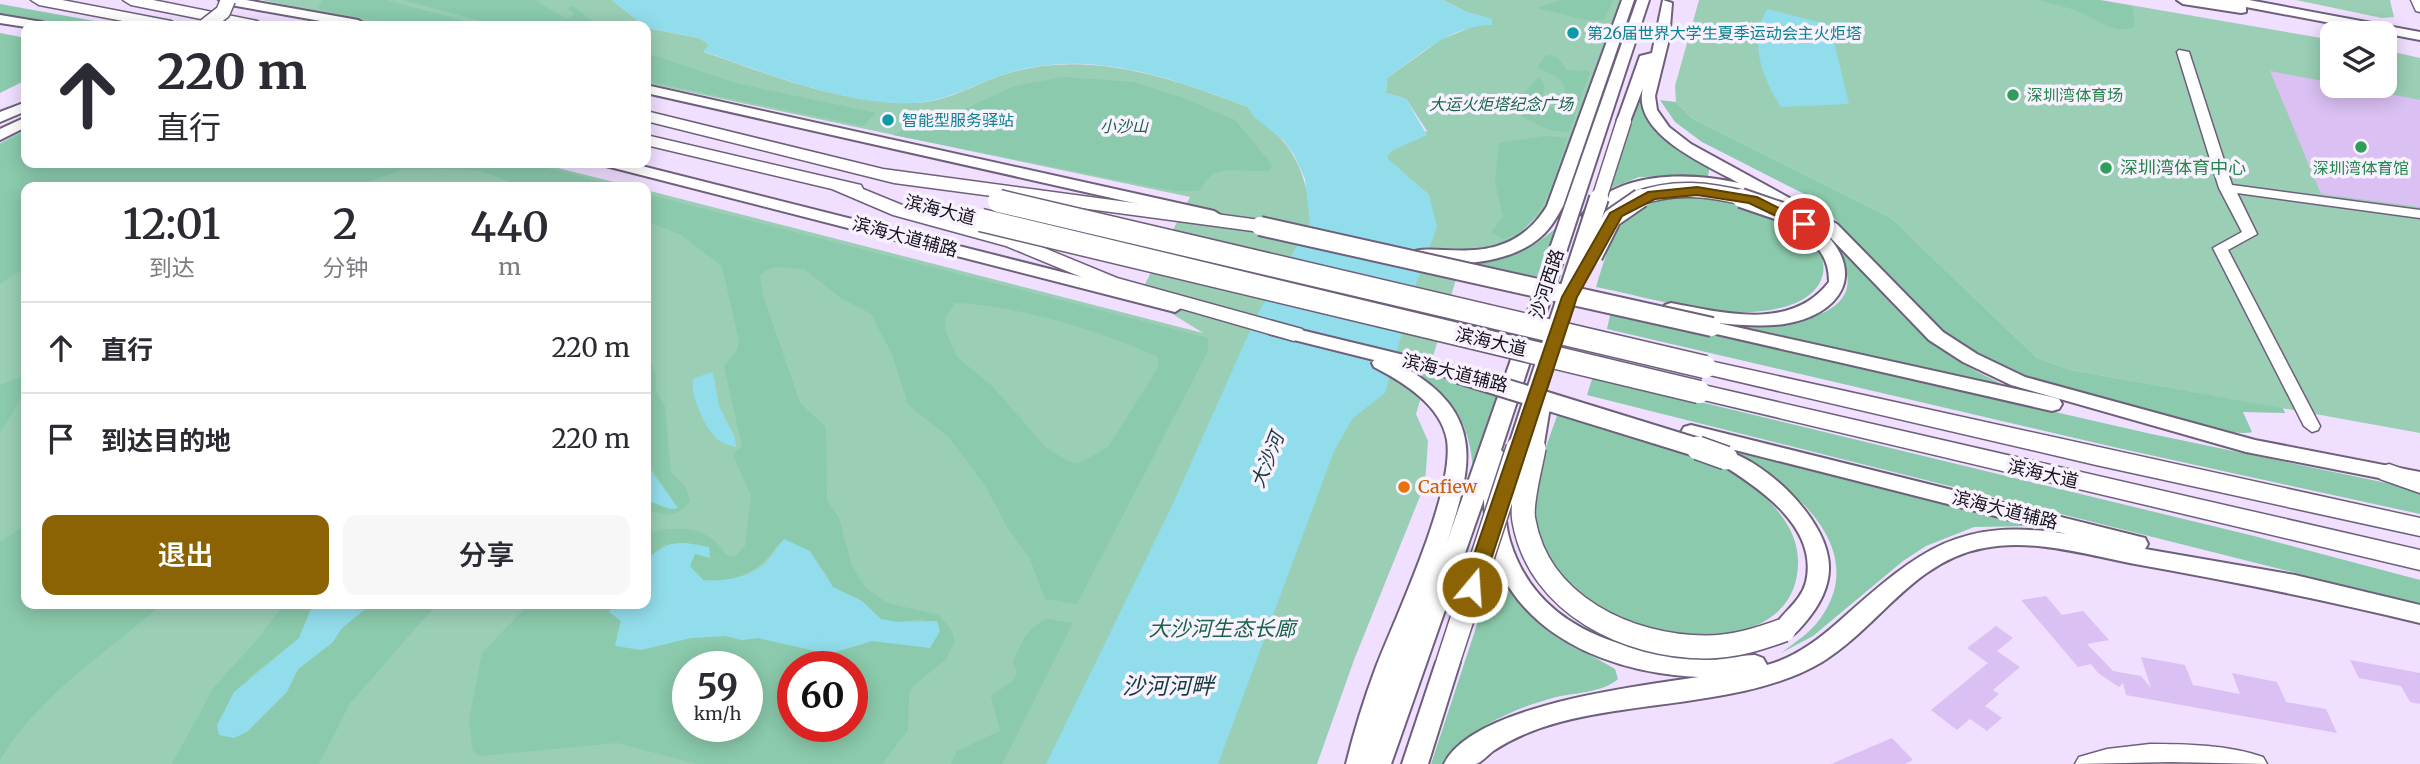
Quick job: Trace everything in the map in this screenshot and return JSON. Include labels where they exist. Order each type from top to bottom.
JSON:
[{"type":"highway","points":[[39,0],[146,21]]},
{"type":"highway","points":[[131,0],[233,21]]},
{"type":"highway","name":"滨海大道","points":[[651,116],[881,174],[1004,197],[1704,367],[2096,457],[2420,527]]},
{"type":"highway","points":[[651,141],[839,186],[900,211],[976,225],[1110,282],[1294,334]]},
{"type":"highway","points":[[1004,197],[1260,226]]},
{"type":"highway","name":"滨海大道","points":[[976,225],[2420,560]]},
{"type":"highway","points":[[2389,473],[2420,481]]},
{"type":"highway","points":[[2341,543],[2420,565]]},
{"type":"main road","points":[[211,21],[223,12],[226,0],[342,21]]},
{"type":"main road","points":[[254,0],[346,21]]},
{"type":"main road","name":"沙河西路","points":[[1378,764],[1407,648],[1436,603],[1504,412],[1643,0]]},
{"type":"main road","points":[[2183,0],[2320,22]]},
{"type":"main road","points":[[2228,0],[2329,21]]},
{"type":"main road","points":[[1666,1],[1662,39],[1648,96],[1650,110],[1664,130],[1744,184],[1831,228],[1922,322],[1970,358],[2045,390],[2256,447]]},
{"type":"main road","name":"沙河西路","points":[[1415,764],[1624,121],[1666,1]]},
{"type":"main road","points":[[1621,61],[1625,7]]},
{"type":"main road","points":[[1343,245],[1448,257],[1478,256],[1516,246],[1534,237],[1552,214],[1625,7]]},
{"type":"main road","points":[[0,19],[21,22]]},
{"type":"main road","points":[[2397,27],[2420,23]]},
{"type":"main road","points":[[2397,33],[2420,36]]},
{"type":"main road","points":[[2397,39],[2420,44]]},
{"type":"main road","points":[[651,90],[1507,282],[2256,447],[2389,473]]},
{"type":"main road","points":[[0,118],[21,108]]},
{"type":"main road","points":[[0,132],[21,122]]},
{"type":"main road","name":"滨海大道辅路","points":[[632,168],[2420,614]]},
{"type":"main road","points":[[1546,284],[1574,235],[1608,199],[1649,184],[1693,181],[1744,184]]},
{"type":"main road","points":[[1507,282],[1671,309],[1728,318],[1763,320],[1793,316],[1822,304],[1838,282],[1836,260],[1821,237],[1791,210],[1713,192],[1669,192],[1639,199],[1625,206],[1609,221],[1569,297]]},
{"type":"main road","points":[[1294,334],[1396,370],[1416,383],[1441,408],[1457,439],[1458,469],[1407,648],[1378,694],[1359,764]]},
{"type":"main road","points":[[1459,374],[1682,442],[1726,458],[1747,469],[1781,495],[1798,514],[1816,550],[1818,583],[1811,602],[1799,617],[1784,630],[1742,646],[1690,648],[1664,644],[1622,630],[1590,614],[1553,583],[1531,550],[1523,519],[1546,363]]},
{"type":"main road","points":[[1504,412],[1494,500],[1499,543],[1511,574],[1527,596],[1547,617],[1610,652],[1722,676]]},
{"type":"main road","points":[[1458,764],[1487,740],[1531,719],[1722,676],[1790,668],[1818,651],[1929,557],[1947,548],[1987,539],[2075,545],[2305,587]]},
{"type":"street","points":[[2416,0],[2420,9]]},
{"type":"street","points":[[2183,52],[2226,188],[2250,234],[2237,246],[2220,248],[2312,426]]},
{"type":"street","points":[[2226,188],[2420,214]]},
{"type":"street","points":[[2086,764],[2111,755],[2155,752],[2216,756],[2256,764]]},
{"type":"green space","points":[[262,0],[612,0],[638,21],[359,21]]},
{"type":"green space","points":[[322,0],[386,0],[466,21],[374,21],[318,9]]},
{"type":"green space","points":[[402,0],[534,0],[567,19],[575,14],[567,8],[573,6],[592,21],[481,21]]},
{"type":"green space","points":[[1443,0],[1622,0],[1547,207],[1516,237],[1486,249],[1464,252],[1416,414],[1428,441],[1425,484],[1354,660],[1317,764],[0,764],[0,143],[21,132],[21,168],[558,168],[614,182],[21,182],[21,609],[651,609],[651,191],[1203,333],[1158,305],[1145,284],[1190,197],[651,84],[651,29],[699,38],[709,44],[704,52],[779,78],[831,93],[884,102],[938,100],[1002,75],[1046,66],[1105,66],[1163,78],[1248,107],[1289,149],[1302,175],[1310,204],[1429,195],[1386,158],[1391,151],[1427,131],[1406,99],[1386,93],[1387,78],[1440,40],[1491,19],[1466,12]]},
{"type":"green space","points":[[1561,0],[1613,0],[1604,20],[1586,20],[1537,8]]},
{"type":"green space","name":"深圳湾体育中心","points":[[1699,0],[2101,0],[2320,38],[2320,98],[2397,98],[2397,53],[2420,58],[2420,433],[2071,370],[2037,358],[1891,218],[1693,119],[1676,102],[1675,86]]},
{"type":"green space","points":[[2039,0],[2096,0],[2132,6],[2135,26],[2128,29],[2115,28],[2077,11]]},
{"type":"green space","points":[[2296,0],[2390,0],[2394,17],[2382,18]]},
{"type":"green space","points":[[0,4],[94,21],[28,21],[0,16]]},
{"type":"green space","points":[[0,33],[21,37],[21,82],[0,93]]},
{"type":"green space","points":[[651,55],[735,83],[876,113],[863,126],[651,82]]},
{"type":"green space","points":[[1545,56],[1557,57],[1567,70],[1590,71],[1569,132],[1549,130],[1502,107],[1515,102],[1539,77],[1544,85],[1543,103],[1546,107],[1554,107],[1564,92],[1563,82],[1537,68]]},
{"type":"green space","name":"小沙山","points":[[1064,77],[1133,82],[1183,98],[1235,120],[1273,166],[1268,171],[1227,170],[1213,173],[1198,191],[1175,191],[893,135],[901,131],[902,118],[960,111],[1015,86]]},
{"type":"green space","points":[[1640,95],[1643,108],[1657,129],[1676,145],[1710,165],[1708,176],[1639,177],[1611,188]]},
{"type":"green space","points":[[1660,100],[1676,102],[1693,119],[1891,218],[2037,358],[2071,370],[2283,408],[2285,413],[2243,412],[2252,432],[2211,429],[2074,395],[2029,381],[1991,364],[1933,324],[1818,201],[1702,142],[1675,122]]},
{"type":"green space","points":[[21,134],[21,168],[547,168],[602,182],[510,182],[480,171],[445,169],[401,170],[369,182],[21,182],[21,270],[0,284],[0,145]]},
{"type":"green space","points":[[1545,136],[1567,138],[1553,183],[1539,211],[1529,223],[1517,233],[1503,239],[1492,232],[1503,216],[1495,182],[1499,143]]},
{"type":"green space","points":[[651,195],[1208,338],[1208,351],[1077,604],[1045,599],[1030,559],[1007,527],[986,487],[949,437],[908,405],[892,354],[871,314],[841,298],[804,269],[777,267],[766,270],[760,275],[763,295],[800,403],[826,427],[827,500],[839,518],[852,567],[865,587],[887,603],[939,615],[952,631],[955,641],[946,659],[912,687],[909,695],[908,730],[882,764],[697,764],[617,743],[480,756],[473,751],[469,721],[482,653],[524,609],[612,609],[610,612],[621,621],[616,636],[641,650],[691,638],[725,636],[742,640],[758,638],[816,651],[777,651],[777,742],[868,742],[868,651],[839,651],[872,641],[930,648],[923,619],[897,622],[881,619],[862,601],[832,587],[826,573],[777,546],[754,569],[736,578],[715,581],[703,580],[690,566],[695,554],[665,544],[651,556],[651,532],[669,529],[701,533],[718,545],[726,555],[734,557],[745,546],[751,496],[733,455],[742,446],[724,366],[736,352],[739,341],[722,266],[681,235],[651,223]],"holes":[[[955,303],[1003,308],[1086,329],[1158,357],[1158,368],[1108,447],[1080,463],[1067,461],[1045,447],[992,386],[957,357],[945,330],[946,317]]]},
{"type":"green space","points":[[1685,196],[1747,206],[1783,219],[1800,229],[1813,240],[1821,253],[1824,266],[1821,279],[1813,291],[1800,301],[1780,308],[1735,312],[1688,307],[1596,287],[1608,250],[1623,223],[1646,205]]},
{"type":"green space","points":[[1560,224],[1542,278],[1463,262],[1491,259],[1527,248]]},
{"type":"green space","points":[[1817,225],[1929,340],[1973,369],[2022,393],[1708,321],[1767,324],[1797,321],[1822,313],[1840,300],[1848,282],[1841,257]]},
{"type":"green space","points":[[1611,311],[2147,433],[2420,490],[2420,514],[2118,448],[1607,329]]},
{"type":"green space","points":[[651,362],[655,372],[656,391],[665,407],[671,472],[685,486],[690,501],[675,513],[651,512],[651,502],[670,509],[677,507],[651,467]]},
{"type":"green space","points":[[1425,373],[1501,396],[1473,472],[1469,443],[1460,418],[1444,396],[1422,377]]},
{"type":"green space","points":[[1593,376],[2258,537],[2420,580],[2420,604],[1587,395]]},
{"type":"green space","points":[[21,377],[21,398],[0,433],[0,385]]},
{"type":"green space","points":[[1558,413],[1694,455],[1734,474],[1756,490],[1785,521],[1796,546],[1798,560],[1788,599],[1761,623],[1721,634],[1674,632],[1627,619],[1585,596],[1552,563],[1536,522],[1537,480]]},
{"type":"green space","points":[[1712,443],[2042,526],[1974,527],[1926,546],[1903,561],[1813,636],[1781,653],[1810,630],[1824,613],[1835,585],[1835,558],[1825,532],[1808,509],[1786,488],[1761,469]]},
{"type":"green space","points":[[21,527],[21,609],[156,609],[54,695],[16,736],[0,760],[0,542]]},
{"type":"green space","points":[[1497,564],[1507,583],[1532,614],[1562,638],[1615,669],[1618,679],[1597,689],[1556,697],[1525,707],[1493,721],[1465,740],[1442,764],[1431,764]]},
{"type":"green space","points":[[280,609],[311,609],[299,638],[247,679],[287,692],[298,670],[333,642],[341,629],[365,609],[433,609],[350,703],[319,764],[172,764],[214,687],[256,641]]},
{"type":"green space","points":[[1048,619],[1073,623],[1002,764],[951,764],[957,751],[1000,731],[991,696],[1014,680],[1017,672],[1013,662],[1022,642],[1035,626]]},
{"type":"water","points":[[612,0],[1443,0],[1466,12],[1492,19],[1492,25],[1463,30],[1436,43],[1387,78],[1386,93],[1406,99],[1427,135],[1391,151],[1387,158],[1429,195],[1437,227],[1416,284],[1385,393],[1353,418],[1334,451],[1218,764],[1046,764],[1171,508],[1257,315],[1310,223],[1305,179],[1284,141],[1253,116],[1248,107],[1192,87],[1134,71],[1105,66],[1045,65],[1002,75],[941,98],[914,103],[890,103],[836,94],[779,78],[703,51],[709,44],[699,38],[651,29],[651,21],[638,21]]},
{"type":"water","points":[[1767,9],[1830,25],[1849,104],[1781,107],[1763,72],[1758,47],[1761,21]]},
{"type":"water","points":[[713,372],[719,406],[735,437],[736,447],[716,438],[695,400],[694,378]]},
{"type":"water","points":[[651,471],[678,508],[670,509],[651,502]]},
{"type":"water","points":[[784,539],[810,551],[833,587],[862,601],[881,619],[897,622],[937,621],[940,631],[930,648],[872,641],[839,651],[816,651],[758,638],[742,640],[725,636],[691,638],[641,650],[615,646],[621,621],[609,612],[611,609],[651,609],[651,556],[662,548],[675,543],[709,547],[710,558],[695,554],[690,566],[703,580],[734,578],[757,569]]},
{"type":"water","points":[[311,609],[365,609],[341,629],[333,642],[298,669],[287,692],[247,732],[234,738],[219,735],[217,725],[234,692],[299,638]]},
{"type":"building","name":"深圳湾体育馆","points":[[2270,71],[2320,81],[2320,98],[2397,98],[2397,95],[2420,100],[2420,207],[2321,194]]},
{"type":"building","points":[[2046,596],[2062,615],[2083,611],[2109,640],[2087,644],[2113,671],[2141,676],[2151,688],[2141,657],[2185,665],[2193,685],[2240,694],[2232,673],[2277,682],[2286,702],[2326,709],[2337,733],[2126,695],[2123,683],[2119,687],[2098,673],[2091,664],[2078,667],[2021,600]]},
{"type":"building","points":[[1996,626],[2013,638],[1997,651],[2020,667],[1993,690],[1999,694],[1985,706],[2002,718],[1987,731],[1970,719],[1957,730],[1931,710],[1988,663],[1967,648]]},
{"type":"building","points":[[2350,660],[2420,673],[2420,704],[2410,702],[2401,686],[2359,678]]},
{"type":"building","points":[[1892,738],[1913,760],[1905,764],[1831,764]]},
{"type":"place","name":"第26届世界大学生夏季运动会主火炬塔","points":[[1573,33]]},
{"type":"place","name":"深圳湾体育场","points":[[2013,95]]},
{"type":"place","name":"智能型服务驿站","points":[[888,120]]},
{"type":"place","name":"深圳湾体育馆","points":[[2361,147]]},
{"type":"place","name":"深圳湾体育中心","points":[[2106,168]]},
{"type":"place","name":"Cafiew","points":[[1404,487]]},
{"type":"route","points":[[1472,587],[1569,297],[1609,221],[1625,206],[1639,199],[1669,192],[1697,191],[1752,200],[1771,206],[1804,224]]},
{"type":"park label","name":"大运火炬塔纪念广场","points":[[1501,104]]},
{"type":"park label","name":"大沙河生态长廊","points":[[1222,629]]},
{"type":"water label","name":"大沙河","points":[[1267,460]]},
{"type":"water label","name":"沙河河畔","points":[[1168,686]]}]
